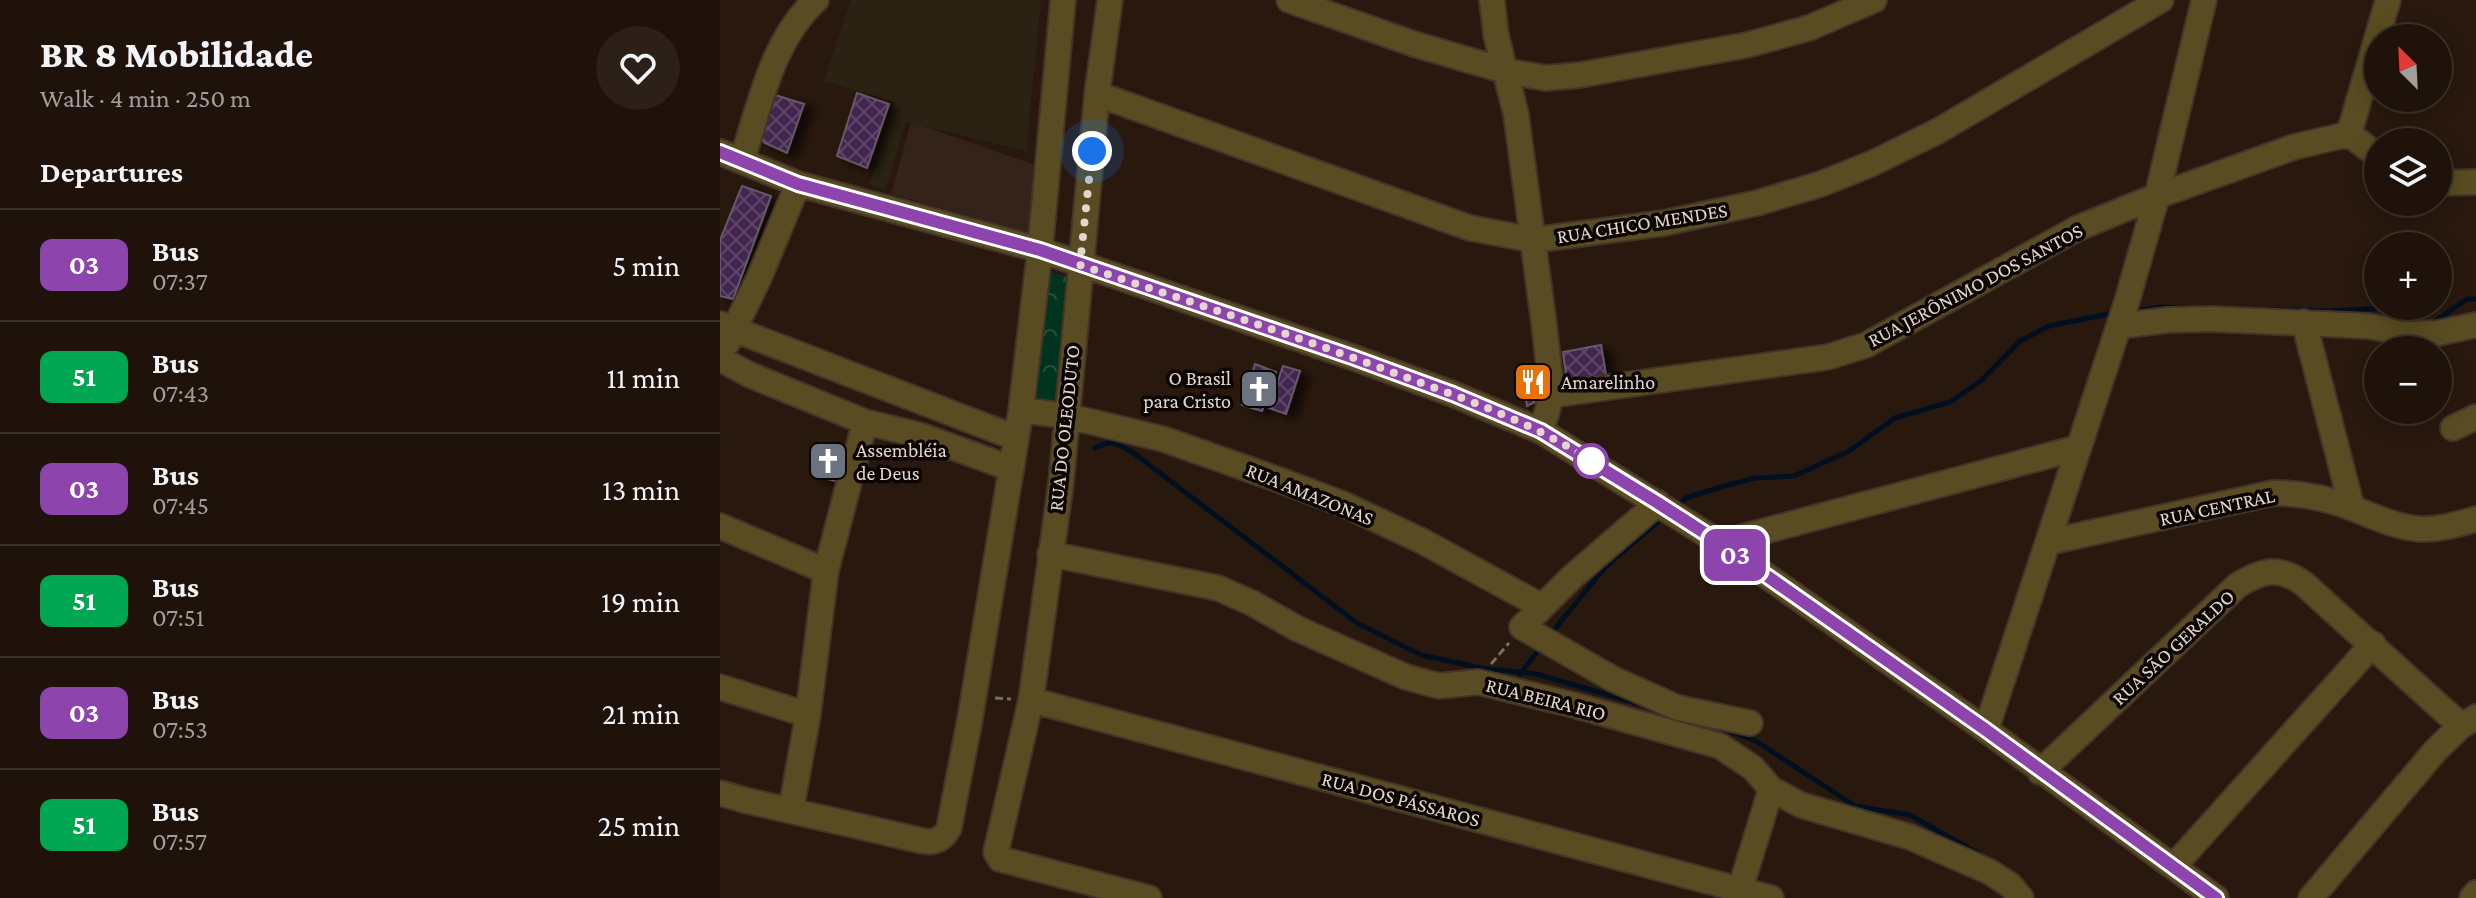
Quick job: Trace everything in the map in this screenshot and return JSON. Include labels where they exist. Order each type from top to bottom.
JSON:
[{"type":"street","points":[[720,793],[923,841],[939,840],[949,828],[974,697],[1021,410],[1040,250],[1063,0]]},
{"type":"street","name":"RUA DO OLEODUTO","points":[[1110,0],[1097,94],[1061,483],[1031,700],[996,852],[1000,859],[1149,898]]},
{"type":"street","points":[[1289,0],[1414,44],[1506,71],[1545,78],[1580,75],[1747,45],[1809,28],[1874,0]]},
{"type":"street","points":[[1492,0],[1496,35],[1516,114],[1552,395],[1541,431]]},
{"type":"street","points":[[1986,730],[2122,316],[2157,196],[2204,0]]},
{"type":"street","points":[[2364,145],[2349,134],[2388,0]]},
{"type":"street","name":"RUA CHICO MENDES","points":[[1097,94],[1470,228],[1534,240],[1664,223],[1757,203],[1821,184],[1938,131],[2149,3]]},
{"type":"street","points":[[802,4],[731,156],[798,184],[1040,250],[1352,357],[1541,431],[1720,543],[1986,730],[2216,898]]},
{"type":"street","name":"RUA JERÔNIMO DOS SANTOS","points":[[1552,395],[1828,357],[1866,345],[2078,228],[2306,143],[2349,134]]},
{"type":"street","points":[[2452,183],[2476,182]]},
{"type":"street","points":[[798,184],[759,278],[725,335],[1016,438]]},
{"type":"street","points":[[2122,316],[2304,322],[2368,326],[2411,334],[2438,333],[2476,325]]},
{"type":"street","points":[[2304,322],[2352,508]]},
{"type":"street","points":[[720,359],[750,375],[865,422],[919,435],[1010,468]]},
{"type":"street","name":"RUA AMAZONAS","points":[[1021,410],[1067,416],[1163,439],[1343,504],[1422,541],[1541,606]]},
{"type":"street","points":[[2453,428],[2476,417]]},
{"type":"street","points":[[791,810],[808,715],[826,571],[865,422]]},
{"type":"street","points":[[1720,543],[2077,448]]},
{"type":"street","name":"RUA CENTRAL","points":[[2049,542],[2273,493],[2301,493],[2352,508],[2390,524],[2421,529],[2476,519]]},
{"type":"street","points":[[1663,506],[1541,606],[1523,631],[1613,679],[1678,708],[1750,723]]},
{"type":"street","points":[[720,526],[826,571]]},
{"type":"street","name":"RUA BEIRA RIO","points":[[1050,554],[1218,588],[1298,629],[1406,677],[1439,686],[1478,682],[1720,746],[1753,768],[1771,789],[1801,805],[1910,837],[1990,872],[2010,885],[2021,898]]},
{"type":"street","name":"RUA SÃO GERALDO","points":[[2040,772],[2238,585],[2255,575],[2272,571],[2289,574],[2468,721]]},
{"type":"street","points":[[2174,866],[2373,644]]},
{"type":"street","points":[[720,687],[808,715]]},
{"type":"street","name":"RUA DOS PÁSSAROS","points":[[1031,700],[1771,898]]},
{"type":"street","points":[[2311,898],[2436,750],[2468,721]]},
{"type":"street","points":[[1740,890],[1771,789]]},
{"type":"street","points":[[2472,898],[2476,893]]},
{"type":"path","points":[[1485,672],[1523,631]]},
{"type":"path","points":[[974,697],[1031,700]]},
{"type":"shaded area","points":[[851,0],[1041,0],[1026,151],[906,122],[885,190],[870,184],[895,102],[824,81]]},
{"type":"shaded area","points":[[911,122],[1041,167],[1034,234],[891,194]]},
{"type":"green space","points":[[1042,271],[1069,277],[1054,405],[1027,402]]},
{"type":"building","points":[[857,93],[889,104],[867,168],[837,156]]},
{"type":"building","points":[[775,95],[804,104],[787,153],[761,139]]},
{"type":"building","points":[[742,186],[771,196],[733,299],[720,296],[720,240]]},
{"type":"building","points":[[1601,345],[1606,375],[1573,380],[1566,375],[1563,352]]},
{"type":"building","name":"O Brasil para Cristo","points":[[1255,364],[1276,372],[1262,411],[1242,405]]},
{"type":"building","points":[[1283,366],[1300,371],[1286,414],[1269,408]]},
{"type":"building","name":"Amarelinho","points":[[1542,372],[1544,390],[1539,400],[1527,406],[1522,374]]},
{"type":"building","name":"Assembléia de Deus","points":[[819,444],[842,446],[837,481],[813,476]]},
{"type":"waterway","points":[[2431,324],[2467,299],[2476,299]]},
{"type":"waterway","points":[[2271,310],[2403,307],[2415,325]]},
{"type":"waterway","points":[[2131,311],[2189,308]]},
{"type":"waterway","points":[[1676,507],[1686,498],[1755,478],[1794,476],[1849,451],[1895,418],[1950,402],[1982,380],[2020,341],[2049,326],[2113,313]]},
{"type":"waterway","points":[[1095,448],[1107,443],[1124,447],[1357,623],[1421,655],[1481,668],[1536,674],[1647,706]]},
{"type":"waterway","points":[[1550,635],[1606,566],[1665,516]]},
{"type":"waterway","points":[[1520,674],[1542,646]]},
{"type":"waterway","points":[[1725,730],[1754,740],[1855,806],[1910,815],[1979,854]]},
{"type":"bus line","name":"03","points":[[720,152],[798,184],[1040,250],[1352,357],[1541,431],[1720,543],[1986,730],[2216,898]]},
{"type":"place","name":"Amarelinho","points":[[1533,382]]},
{"type":"place","name":"O Brasil para Cristo","points":[[1259,389]]},
{"type":"place","name":"Assembléia de Deus","points":[[828,461]]},
{"type":"route","points":[[1092,151],[1080,265],[1453,394],[1541,431],[1591,461]]}]
